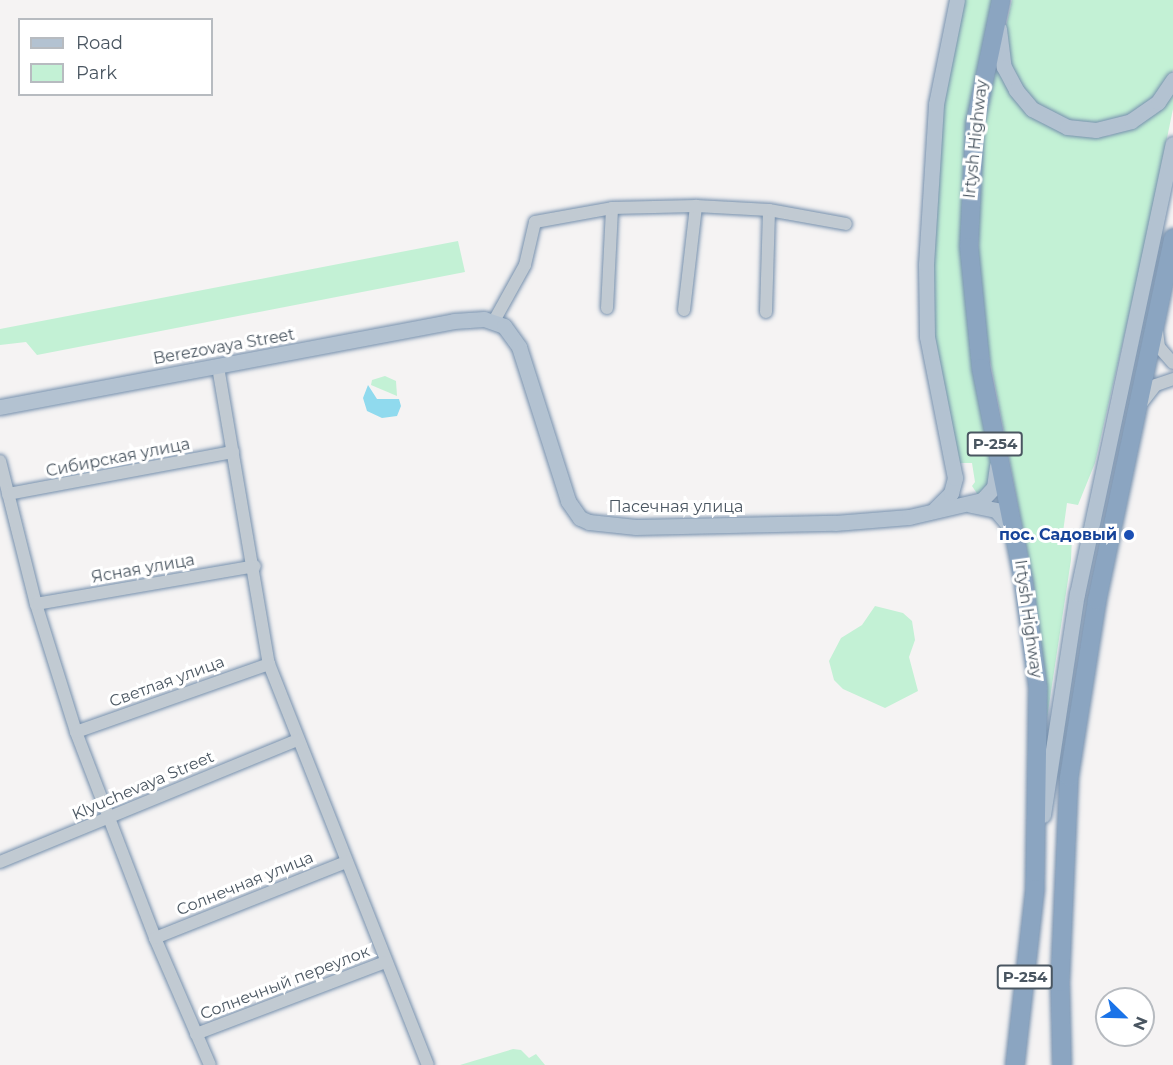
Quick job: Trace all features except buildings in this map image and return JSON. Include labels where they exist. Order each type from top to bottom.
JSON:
[{"type":"highway","name":"Irtysh Highway","points":[[1001,0],[980,95],[970,178],[970,277],[981,368],[1015,536],[1038,688],[1035,889],[1015,1065]]},
{"type":"highway","name":"Р-254","points":[[1062,1065],[1060,982],[1069,777],[1097,600],[1173,238]]},
{"type":"main road","points":[[934,510],[951,494],[955,478],[931,361],[925,311],[936,104],[957,0]]},
{"type":"main road","points":[[1001,0],[1001,54],[1009,79],[1027,105],[1053,122],[1080,130],[1120,126],[1150,109],[1173,80]]},
{"type":"main road","points":[[1035,889],[1048,773],[1077,594],[1173,144]]},
{"type":"main road","points":[[1164,274],[1173,228]]},
{"type":"main road","name":"Berezovaya Street","points":[[0,407],[454,321],[494,321]]},
{"type":"main road","name":"Пасечная улица","points":[[494,321],[504,326],[519,347],[568,501],[580,518],[589,522],[636,527],[835,523],[909,517],[959,505]]},
{"type":"main road","points":[[959,505],[986,497],[998,476],[981,368]]},
{"type":"main road","points":[[959,505],[996,510],[1015,536]]},
{"type":"street","points":[[684,310],[696,206]]},
{"type":"street","points":[[494,321],[525,265],[535,222],[612,208],[696,206],[769,210],[846,224]]},
{"type":"street","points":[[607,308],[612,208]]},
{"type":"street","points":[[766,312],[769,210]]},
{"type":"street","points":[[1156,311],[1159,347],[1173,363]]},
{"type":"street","points":[[218,367],[255,566],[269,664],[428,1065]]},
{"type":"street","points":[[1136,413],[1156,385],[1173,379]]},
{"type":"street","name":"Сибирская улица","points":[[8,494],[234,452]]},
{"type":"street","points":[[0,461],[36,604],[76,732],[156,938],[210,1065]]},
{"type":"street","name":"Ясная улица","points":[[36,604],[255,566]]},
{"type":"street","name":"Светлая улица","points":[[76,732],[269,664]]},
{"type":"street","name":"Klyuchevaya Street","points":[[0,862],[298,740]]},
{"type":"street","name":"Солнечная улица","points":[[156,938],[346,861]]},
{"type":"street","name":"Солнечный переулок","points":[[196,1034],[386,962]]},
{"type":"green space","points":[[963,0],[995,0],[970,115],[993,477],[978,495],[972,486],[975,482],[972,463],[959,463],[933,335],[931,305],[942,116]]},
{"type":"green space","points":[[1012,0],[1173,0],[1173,70],[1167,82],[1144,107],[1110,123],[1067,123],[1030,101],[1012,71],[1004,35]]},
{"type":"green space","points":[[995,52],[1013,95],[1088,136],[1109,136],[1139,124],[1161,108],[1173,92],[1173,109],[1143,254],[1095,463],[1078,505],[1067,503],[1063,532],[1072,535],[1071,560],[1047,718],[1034,588],[980,308],[977,168]]},
{"type":"green space","points":[[458,241],[465,272],[37,355],[26,342],[0,345],[0,329]]},
{"type":"green space","points":[[385,376],[396,381],[397,396],[371,385],[372,380]]},
{"type":"green space","points":[[875,606],[903,613],[912,621],[915,640],[909,657],[918,691],[885,708],[843,689],[834,680],[829,661],[841,638],[862,625]]},
{"type":"green space","points":[[513,1049],[521,1050],[529,1058],[536,1054],[545,1065],[460,1065]]},
{"type":"water","points":[[368,385],[377,399],[399,399],[401,406],[397,416],[382,418],[367,411],[363,398]]},
{"type":"place","name":"пос. Садовый","points":[[1129,535]]}]
